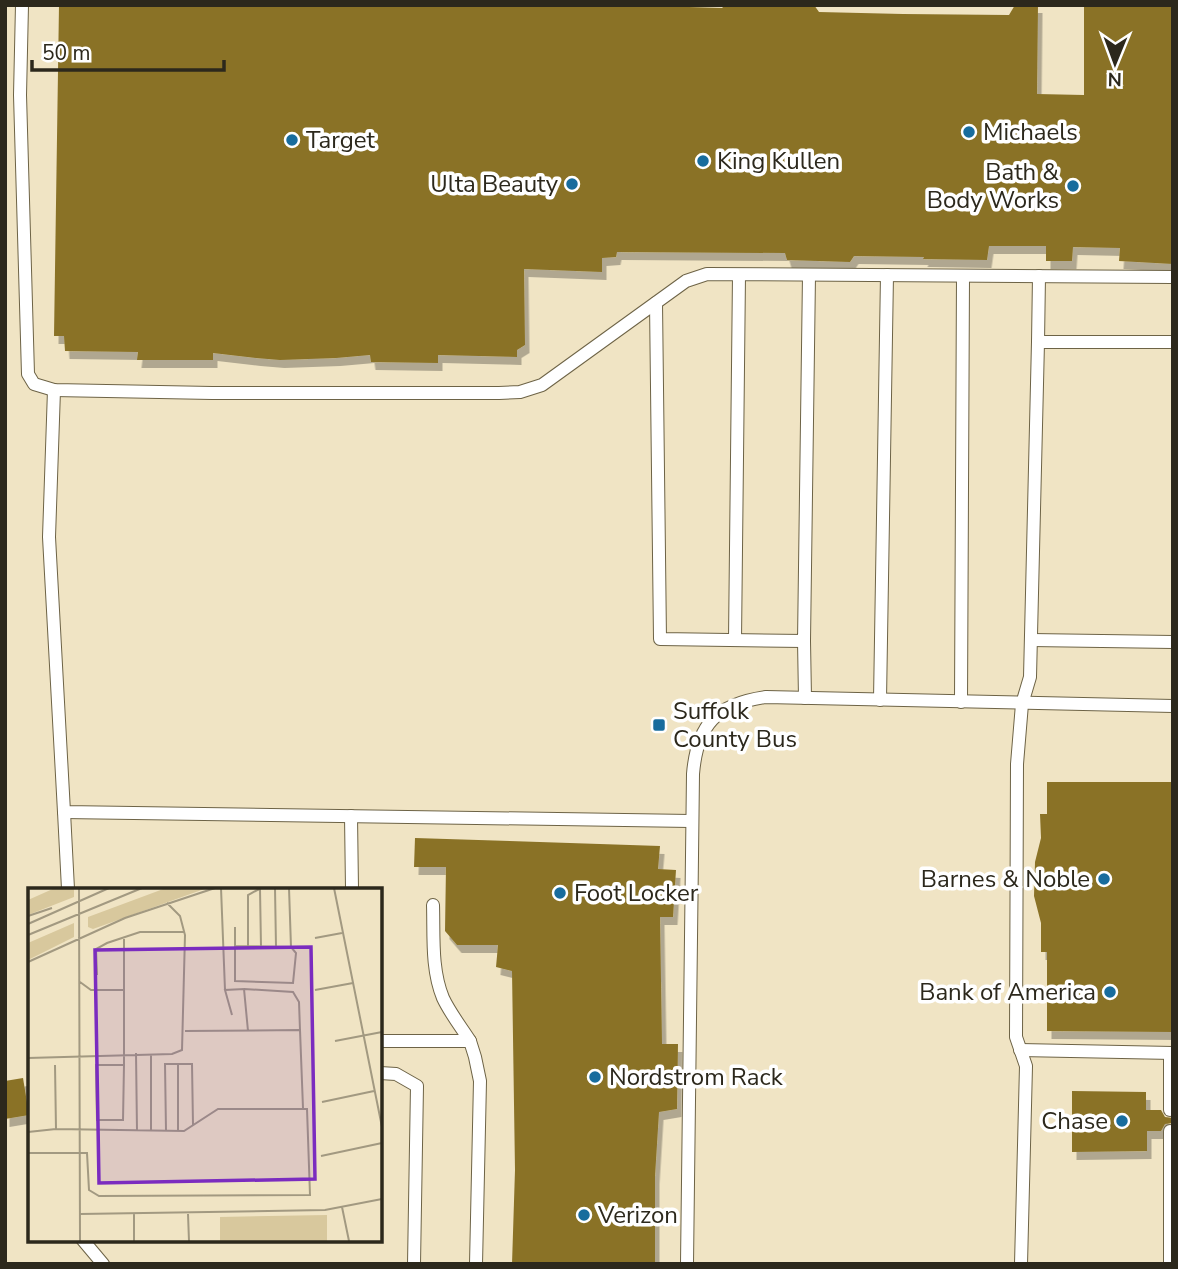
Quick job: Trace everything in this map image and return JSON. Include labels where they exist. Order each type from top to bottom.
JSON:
[{"type":"lane","points":[[22,5],[20,95],[28,374],[34,384],[54,390],[212,393],[520,392],[542,385],[686,281],[707,275],[1173,277]]},
{"type":"lane","points":[[735,640],[739,275]]},
{"type":"lane","points":[[805,698],[809,275]]},
{"type":"lane","points":[[880,700],[887,275]]},
{"type":"lane","points":[[961,702],[963,276]]},
{"type":"lane","points":[[1021,1264],[1026,1066],[1016,1037],[1017,764],[1022,704],[1030,677],[1039,276]]},
{"type":"lane","points":[[656,303],[660,639],[804,640]]},
{"type":"lane","points":[[1038,342],[1173,342]]},
{"type":"lane","points":[[54,390],[49,537],[68,888]]},
{"type":"lane","points":[[1031,640],[1173,642]]},
{"type":"lane","points":[[687,1264],[694,755],[699,740],[712,719],[746,700],[766,697],[1173,706]]},
{"type":"lane","points":[[64,812],[691,821]]},
{"type":"lane","points":[[351,816],[352,888]]},
{"type":"lane","points":[[433,905],[436,973],[440,989],[444,1001],[470,1041],[480,1081],[477,1264]]},
{"type":"lane","points":[[382,1041],[470,1041]]},
{"type":"lane","points":[[1020,1050],[1171,1053],[1170,1110]]},
{"type":"lane","points":[[382,1073],[396,1074],[417,1086],[414,1264]]},
{"type":"lane","points":[[1170,1131],[1170,1264]]},
{"type":"lane","points":[[84,1241],[103,1264]]},
{"type":"building","points":[[59,5],[623,5],[722,8],[725,5],[814,5],[819,12],[1009,15],[1015,5],[1038,5],[1037,94],[1084,95],[1084,5],[1173,5],[1173,264],[1119,261],[1120,248],[1073,247],[1072,261],[1046,261],[1046,246],[989,246],[987,260],[854,256],[850,262],[787,260],[785,253],[617,252],[616,257],[602,258],[602,272],[524,269],[525,345],[517,350],[517,357],[438,355],[438,363],[371,362],[370,355],[280,360],[213,353],[213,360],[137,360],[138,352],[65,351],[64,336],[54,336]]},
{"type":"building","name":"Barnes & Noble","points":[[1047,782],[1173,782],[1173,1032],[1047,1031],[1047,952],[1041,952],[1041,923],[1034,896],[1035,862],[1041,838],[1040,814],[1047,814]]},
{"type":"building","points":[[415,838],[660,846],[658,869],[676,870],[673,917],[660,917],[662,1044],[678,1044],[677,1109],[659,1112],[655,1176],[655,1264],[512,1264],[515,1170],[512,971],[496,967],[498,945],[457,945],[445,931],[446,867],[414,867]]},
{"type":"building","points":[[23,1078],[28,1115],[5,1119],[5,1081]]},
{"type":"building","name":"Chase","points":[[1072,1091],[1146,1092],[1146,1110],[1161,1110],[1165,1117],[1173,1118],[1173,1123],[1165,1124],[1161,1131],[1147,1131],[1147,1151],[1072,1152]]},
{"type":"place","name":"Michaels","points":[[969,132]]},
{"type":"place","name":"Target","points":[[292,140]]},
{"type":"place","name":"King Kullen","points":[[703,161]]},
{"type":"place","name":"Ulta Beauty","points":[[572,184]]},
{"type":"place","name":"Bath & Body Works","points":[[1073,186]]},
{"type":"place","name":"Suffolk County Bus","points":[[659,725]]},
{"type":"place","name":"Barnes & Noble","points":[[1104,879]]},
{"type":"place","name":"Foot Locker","points":[[560,893]]},
{"type":"place","name":"Bank of America","points":[[1110,992]]},
{"type":"place","name":"Nordstrom Rack","points":[[595,1077]]},
{"type":"place","name":"Chase","points":[[1122,1121]]},
{"type":"place","name":"Verizon","points":[[584,1215]]}]
